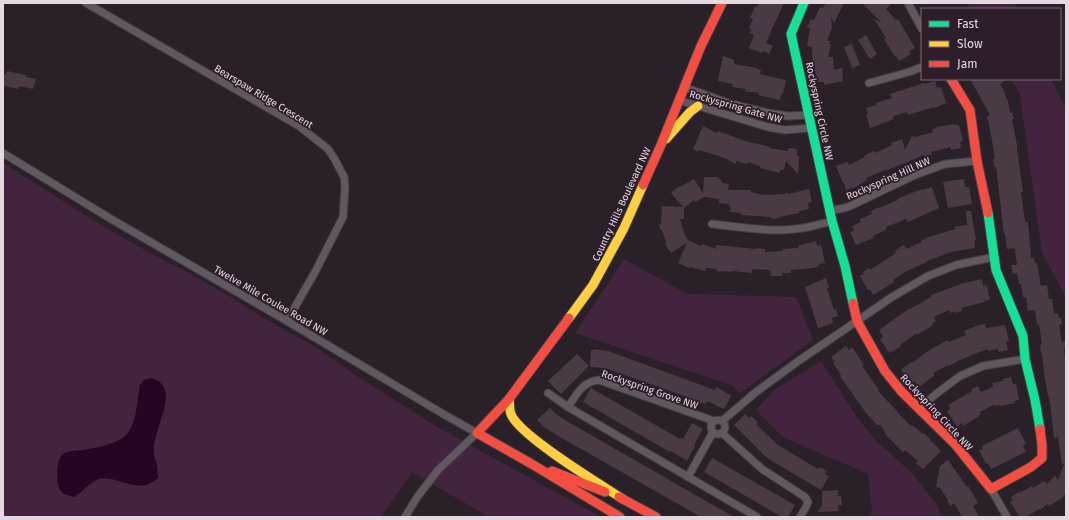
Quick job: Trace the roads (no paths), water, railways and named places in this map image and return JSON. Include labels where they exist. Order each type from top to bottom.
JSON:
[{"type":"main road","name":"Country Hills Boulevard NW","points":[[477,433],[509,399],[582,302],[593,285],[624,228],[661,145],[701,46],[722,3]]},
{"type":"main road","name":"Rockyspring Circle NW","points":[[804,3],[791,34],[810,115],[832,221],[845,266],[857,321],[885,371],[901,391],[955,444],[991,489]]},
{"type":"main road","points":[[952,80],[970,110],[977,161],[990,225],[996,270],[1023,336],[1024,359],[1035,400],[1042,445],[1042,458],[1031,467],[991,489]]},
{"type":"main road","points":[[661,145],[685,117],[698,106]]},
{"type":"main road","points":[[509,399],[511,415],[529,436],[623,499]]},
{"type":"main road","name":"Twelve Mile Coulee Road NW","points":[[477,433],[620,517]]},
{"type":"main road","name":"Twelve Mile Coulee Road NW","points":[[530,463],[623,499],[656,517]]},
{"type":"street","name":"Bearspaw Ridge Crescent","points":[[86,3],[299,126],[328,149],[334,158],[344,176],[345,186],[343,217],[315,272],[287,321]]},
{"type":"street","points":[[908,3],[921,27]]},
{"type":"street","points":[[869,82],[921,67]]},
{"type":"street","name":"Rockyspring Gate NW","points":[[684,87],[728,103],[768,113],[788,116],[810,115]]},
{"type":"street","name":"Rockyspring Gate NW","points":[[678,100],[768,127],[785,130],[812,128]]},
{"type":"street","name":"Twelve Mile Coulee Road NW","points":[[3,153],[111,220],[287,321],[477,433]]},
{"type":"street","name":"Rockyspring Hill NW","points":[[830,211],[848,207],[915,175],[945,164],[977,161]]},
{"type":"street","points":[[712,224],[771,230],[796,229],[832,221]]},
{"type":"street","points":[[713,432],[711,430],[711,426],[714,421],[722,421],[756,392],[803,357],[892,296],[928,276],[956,265],[994,257]]},
{"type":"street","points":[[919,409],[960,376],[983,366],[1024,359]]},
{"type":"street","name":"Rockyspring Grove NW","points":[[568,407],[581,388],[593,380],[599,380],[714,421]]},
{"type":"street","points":[[548,393],[568,407],[758,517]]},
{"type":"street","points":[[722,421],[725,427],[722,433]]},
{"type":"street","points":[[688,477],[713,432]]},
{"type":"street","points":[[713,432],[717,434],[722,433],[762,469],[805,496],[808,502],[800,517]]},
{"type":"street","points":[[405,517],[418,496],[438,470],[477,433]]},
{"type":"street","points":[[991,489],[1007,517]]}]
